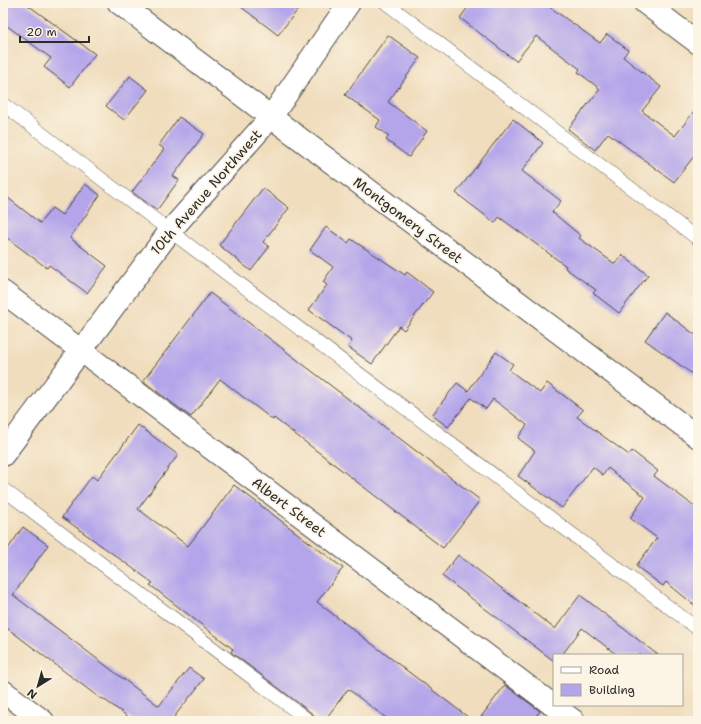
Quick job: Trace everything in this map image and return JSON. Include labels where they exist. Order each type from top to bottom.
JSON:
[{"type":"street","name":"Montgomery Street","points":[[119,3],[698,437]]},
{"type":"street","name":"10th Avenue Northwest","points":[[3,455],[170,231],[271,117],[349,3]]},
{"type":"street","points":[[645,3],[698,43]]},
{"type":"street","name":"Albert Street","points":[[3,292],[553,705]]},
{"type":"street","points":[[3,691],[43,721]]},
{"type":"street","name":"Albert Street","points":[[554,706],[574,721]]},
{"type":"lane","points":[[386,3],[698,239]]},
{"type":"lane","points":[[3,104],[698,629]]},
{"type":"lane","points":[[3,489],[309,721]]},
{"type":"building","points":[[3,3],[25,3],[95,54],[70,87],[44,67],[51,58],[3,23]]},
{"type":"building","points":[[236,3],[303,3],[278,35]]},
{"type":"building","points":[[471,3],[544,3],[600,43],[607,34],[628,50],[623,57],[661,87],[642,111],[675,136],[698,106],[698,151],[674,182],[608,133],[595,150],[568,129],[600,89],[578,72],[580,69],[536,36],[516,61],[460,18]]},
{"type":"building","points":[[388,35],[420,58],[388,102],[427,131],[409,157],[386,140],[389,136],[376,127],[380,120],[345,95]]},
{"type":"building","points":[[130,76],[148,90],[124,120],[106,106]]},
{"type":"building","points":[[179,117],[204,134],[173,176],[179,180],[157,210],[132,192],[164,149],[159,145]]},
{"type":"building","points":[[513,119],[543,143],[522,171],[561,201],[552,212],[581,236],[579,238],[615,264],[622,255],[648,275],[619,313],[593,293],[596,290],[565,268],[566,266],[499,217],[495,223],[456,193]]},
{"type":"building","points":[[85,184],[100,195],[70,238],[107,266],[87,293],[49,265],[47,268],[3,235],[3,194],[40,223],[52,208],[62,215]]},
{"type":"building","points":[[263,188],[289,208],[263,242],[269,247],[251,271],[219,245]]},
{"type":"building","points":[[326,227],[348,243],[351,239],[405,275],[407,272],[433,292],[404,330],[399,326],[372,364],[348,347],[352,341],[309,310],[327,285],[323,282],[333,267],[310,250]]},
{"type":"building","points":[[210,293],[480,500],[443,548],[274,418],[273,420],[220,379],[191,417],[143,381]]},
{"type":"building","points":[[665,312],[698,337],[698,378],[645,340]]},
{"type":"building","points":[[496,352],[513,364],[509,370],[540,393],[547,383],[583,410],[577,417],[629,455],[632,451],[658,471],[654,476],[698,509],[698,608],[666,582],[663,586],[636,566],[657,538],[630,518],[645,497],[608,468],[603,475],[593,467],[562,508],[518,476],[535,451],[518,438],[527,425],[493,399],[486,409],[471,398],[448,427],[432,415],[457,383],[468,391]]},
{"type":"building","points":[[138,425],[178,455],[138,509],[188,546],[234,485],[343,568],[317,602],[473,721],[390,721],[348,689],[324,721],[317,721],[314,715],[231,652],[233,649],[150,585],[153,583],[62,517],[92,476],[97,480]]},
{"type":"building","points":[[23,527],[48,545],[13,595],[159,706],[189,668],[204,679],[174,717],[179,721],[134,721],[102,698],[101,699],[3,625],[3,556]]},
{"type":"building","points":[[458,555],[555,629],[580,595],[657,654],[616,654],[582,628],[563,654],[553,654],[553,660],[442,576]]},
{"type":"building","points":[[505,685],[540,711],[532,721],[478,721]]}]
